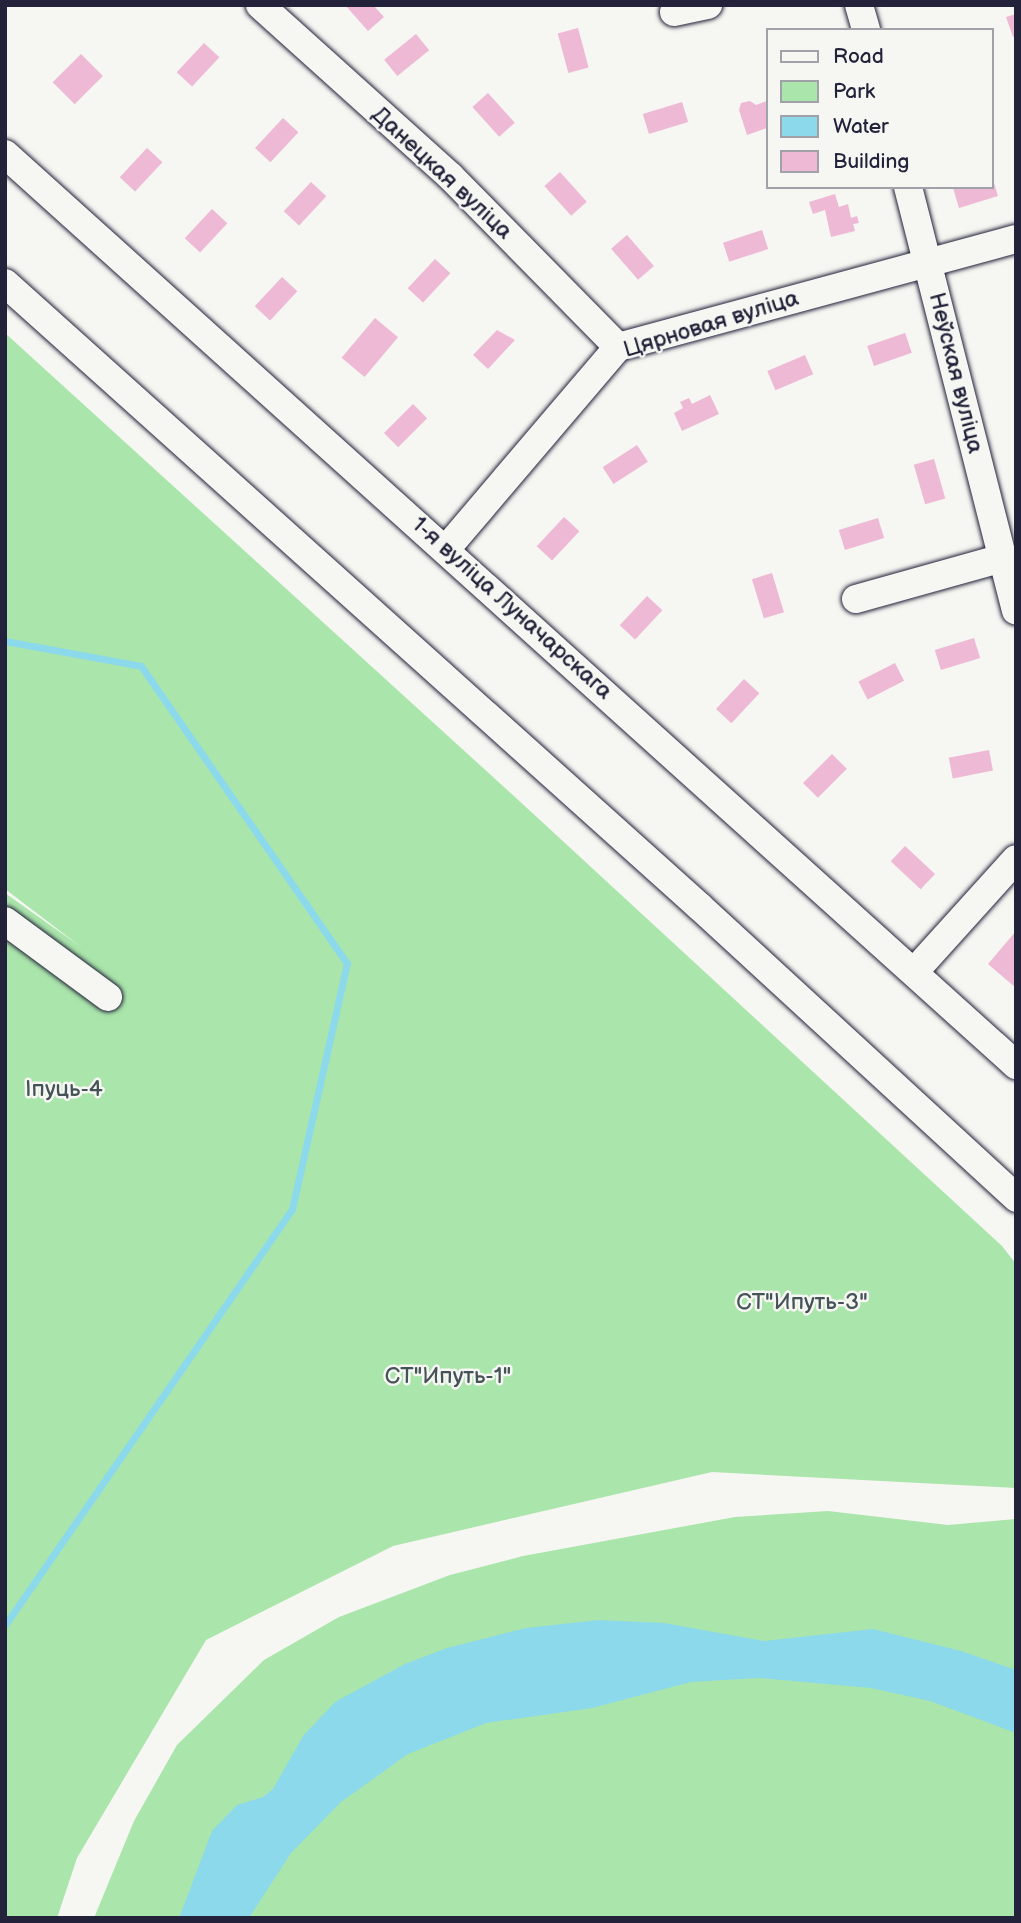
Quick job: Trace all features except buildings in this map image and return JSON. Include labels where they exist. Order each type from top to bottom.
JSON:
[{"type":"street","name":"Данецкая вуліца","points":[[260,5],[450,176],[618,347]]},
{"type":"street","points":[[674,12],[708,5]]},
{"type":"street","points":[[859,5],[865,28]]},
{"type":"street","name":"1-я вуліца Луначарскага","points":[[5,154],[447,548],[1016,1065]]},
{"type":"street","name":"Неўская вуліца","points":[[909,189],[1006,549],[1016,610]]},
{"type":"street","name":"Цярновая вуліца","points":[[447,548],[618,347],[1016,239]]},
{"type":"street","points":[[5,283],[700,907],[1016,1198]]},
{"type":"street","points":[[856,599],[1006,549]]},
{"type":"street","points":[[914,972],[1016,859]]},
{"type":"street","points":[[5,921],[108,997]]},
{"type":"green space","points":[[5,333],[515,797],[1002,1246],[1016,1264],[1016,1488],[712,1472],[393,1546],[206,1640],[77,1858],[57,1918],[5,1918],[5,893],[81,947],[5,889]]},
{"type":"green space","points":[[828,1511],[948,1525],[1016,1519],[1016,1918],[94,1918],[134,1821],[177,1745],[264,1660],[339,1617],[450,1575],[523,1556],[735,1517]]},
{"type":"water","points":[[599,1620],[664,1623],[764,1641],[873,1629],[961,1651],[1016,1670],[1016,1733],[930,1701],[871,1688],[758,1678],[691,1682],[592,1708],[486,1723],[408,1754],[341,1802],[291,1853],[249,1918],[179,1918],[212,1831],[237,1805],[263,1797],[273,1789],[303,1736],[335,1702],[405,1664],[447,1648],[526,1628]]},
{"type":"waterway","points":[[5,641],[141,666],[347,963],[292,1209],[5,1625]]},
{"type":"park label","name":"Іпуць-4","points":[[64,1089]]},
{"type":"park label","name":"СТ\"Ипуть-3\"","points":[[802,1302]]},
{"type":"park label","name":"СТ\"Ипуть-1\"","points":[[448,1376]]}]
